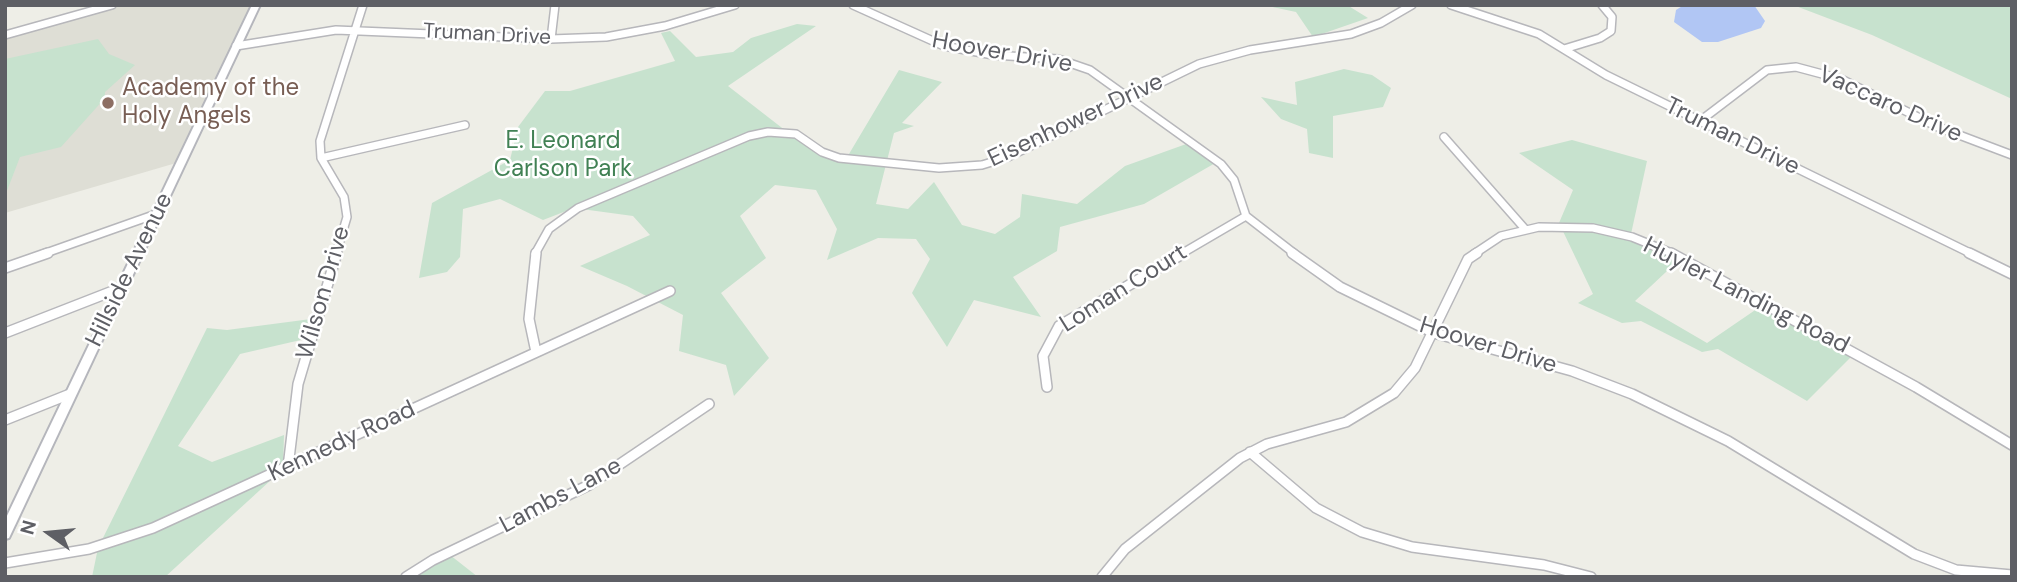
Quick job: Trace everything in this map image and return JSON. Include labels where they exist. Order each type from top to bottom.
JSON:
[{"type":"main road","name":"Hillside Avenue","points":[[5,534],[256,5]]},
{"type":"street","points":[[5,35],[112,5]]},
{"type":"street","points":[[363,5],[323,131],[321,158],[465,125]]},
{"type":"street","points":[[551,39],[555,5]]},
{"type":"street","name":"Truman Drive","points":[[236,46],[314,31],[354,29],[551,39],[628,34],[735,5]]},
{"type":"street","name":"Hoover Drive","points":[[853,5],[944,46],[977,53],[1045,57],[1070,62],[1090,70],[1221,164],[1234,180],[1246,216],[1324,276],[1434,333],[1599,379],[1728,441],[1914,554],[1956,570],[1979,575],[2012,575]]},
{"type":"street","name":"Eisenhower Drive","points":[[536,352],[529,319],[535,254],[549,229],[578,208],[759,134],[796,134],[822,152],[839,158],[939,168],[968,167],[1008,158],[1186,69],[1217,58],[1351,34],[1381,23],[1412,5]]},
{"type":"street","name":"Truman Drive","points":[[1451,5],[1528,29],[1606,75],[2012,274]]},
{"type":"street","points":[[1563,49],[1600,38],[1611,31],[1612,17],[1602,5]]},
{"type":"street","name":"Vaccaro Drive","points":[[1700,121],[1767,70],[1796,68],[1840,79],[1938,127],[2012,155]]},
{"type":"street","points":[[1444,137],[1525,229]]},
{"type":"street","name":"Wilson Drive","points":[[288,467],[290,431],[298,384],[347,217],[344,197],[321,158]]},
{"type":"street","points":[[5,268],[159,213]]},
{"type":"street","name":"Loman Court","points":[[1047,387],[1043,356],[1046,345],[1059,326],[1246,216]]},
{"type":"street","name":"Huyler Landing Road","points":[[1102,577],[1125,549],[1168,512],[1250,452],[1286,438],[1346,422],[1380,404],[1406,381],[1434,333],[1468,259],[1489,242],[1525,229],[1555,226],[1593,228],[1632,237],[1668,251],[1916,387],[2012,445]]},
{"type":"street","points":[[5,333],[123,287]]},
{"type":"street","name":"Kennedy Road","points":[[5,563],[89,549],[184,516],[670,291]]},
{"type":"street","points":[[5,420],[71,394]]},
{"type":"street","name":"Lambs Lane","points":[[407,577],[433,560],[589,485],[709,404]]},
{"type":"street","points":[[1250,452],[1316,508],[1362,532],[1412,547],[1544,565],[1591,577]]},
{"type":"shaded area","name":"Academy of the Holy Angels","points":[[112,5],[256,5],[183,161],[5,213],[5,35]]},
{"type":"green space","points":[[1263,5],[1347,5],[1368,18],[1313,37],[1296,12]]},
{"type":"green space","points":[[1793,5],[2012,5],[2012,99],[1872,35]]},
{"type":"green space","name":"E. Leonard Carlson Park","points":[[797,24],[816,26],[728,86],[786,131],[846,159],[899,70],[942,82],[902,123],[914,126],[894,133],[876,204],[908,209],[934,182],[962,225],[995,234],[1020,217],[1022,194],[1077,204],[1125,166],[1189,143],[1217,162],[1144,204],[1060,227],[1057,251],[1013,277],[1041,317],[974,300],[947,347],[912,293],[930,259],[916,239],[878,238],[827,260],[837,229],[816,190],[775,185],[740,216],[766,258],[721,293],[769,358],[734,396],[726,365],[679,351],[683,315],[627,286],[580,266],[650,235],[633,216],[574,208],[543,220],[500,199],[463,209],[460,257],[447,272],[419,278],[432,203],[510,160],[518,127],[545,91],[570,91],[675,61],[661,33],[670,31],[696,57],[733,52],[751,38]]},
{"type":"green space","points":[[98,39],[109,54],[135,65],[105,92],[105,98],[61,147],[20,157],[5,196],[5,59]]},
{"type":"green space","points":[[1344,69],[1372,75],[1391,88],[1383,107],[1333,116],[1333,158],[1309,153],[1307,129],[1281,119],[1261,97],[1297,105],[1295,82]]},
{"type":"green space","points":[[1572,140],[1647,161],[1631,234],[1681,258],[1635,301],[1707,343],[1764,304],[1854,354],[1807,401],[1718,349],[1702,352],[1641,321],[1622,323],[1578,303],[1593,294],[1559,223],[1573,190],[1519,153]]},
{"type":"green space","points":[[311,319],[305,339],[240,354],[178,446],[212,462],[284,435],[283,469],[165,577],[92,577],[98,548],[207,328],[227,330]]},
{"type":"green space","points":[[450,555],[478,577],[405,577]]},
{"type":"water","points":[[1684,5],[1754,5],[1765,21],[1761,28],[1718,42],[1702,42],[1674,22],[1676,10]]},
{"type":"place","name":"Academy of the Holy Angels","points":[[108,103]]}]
